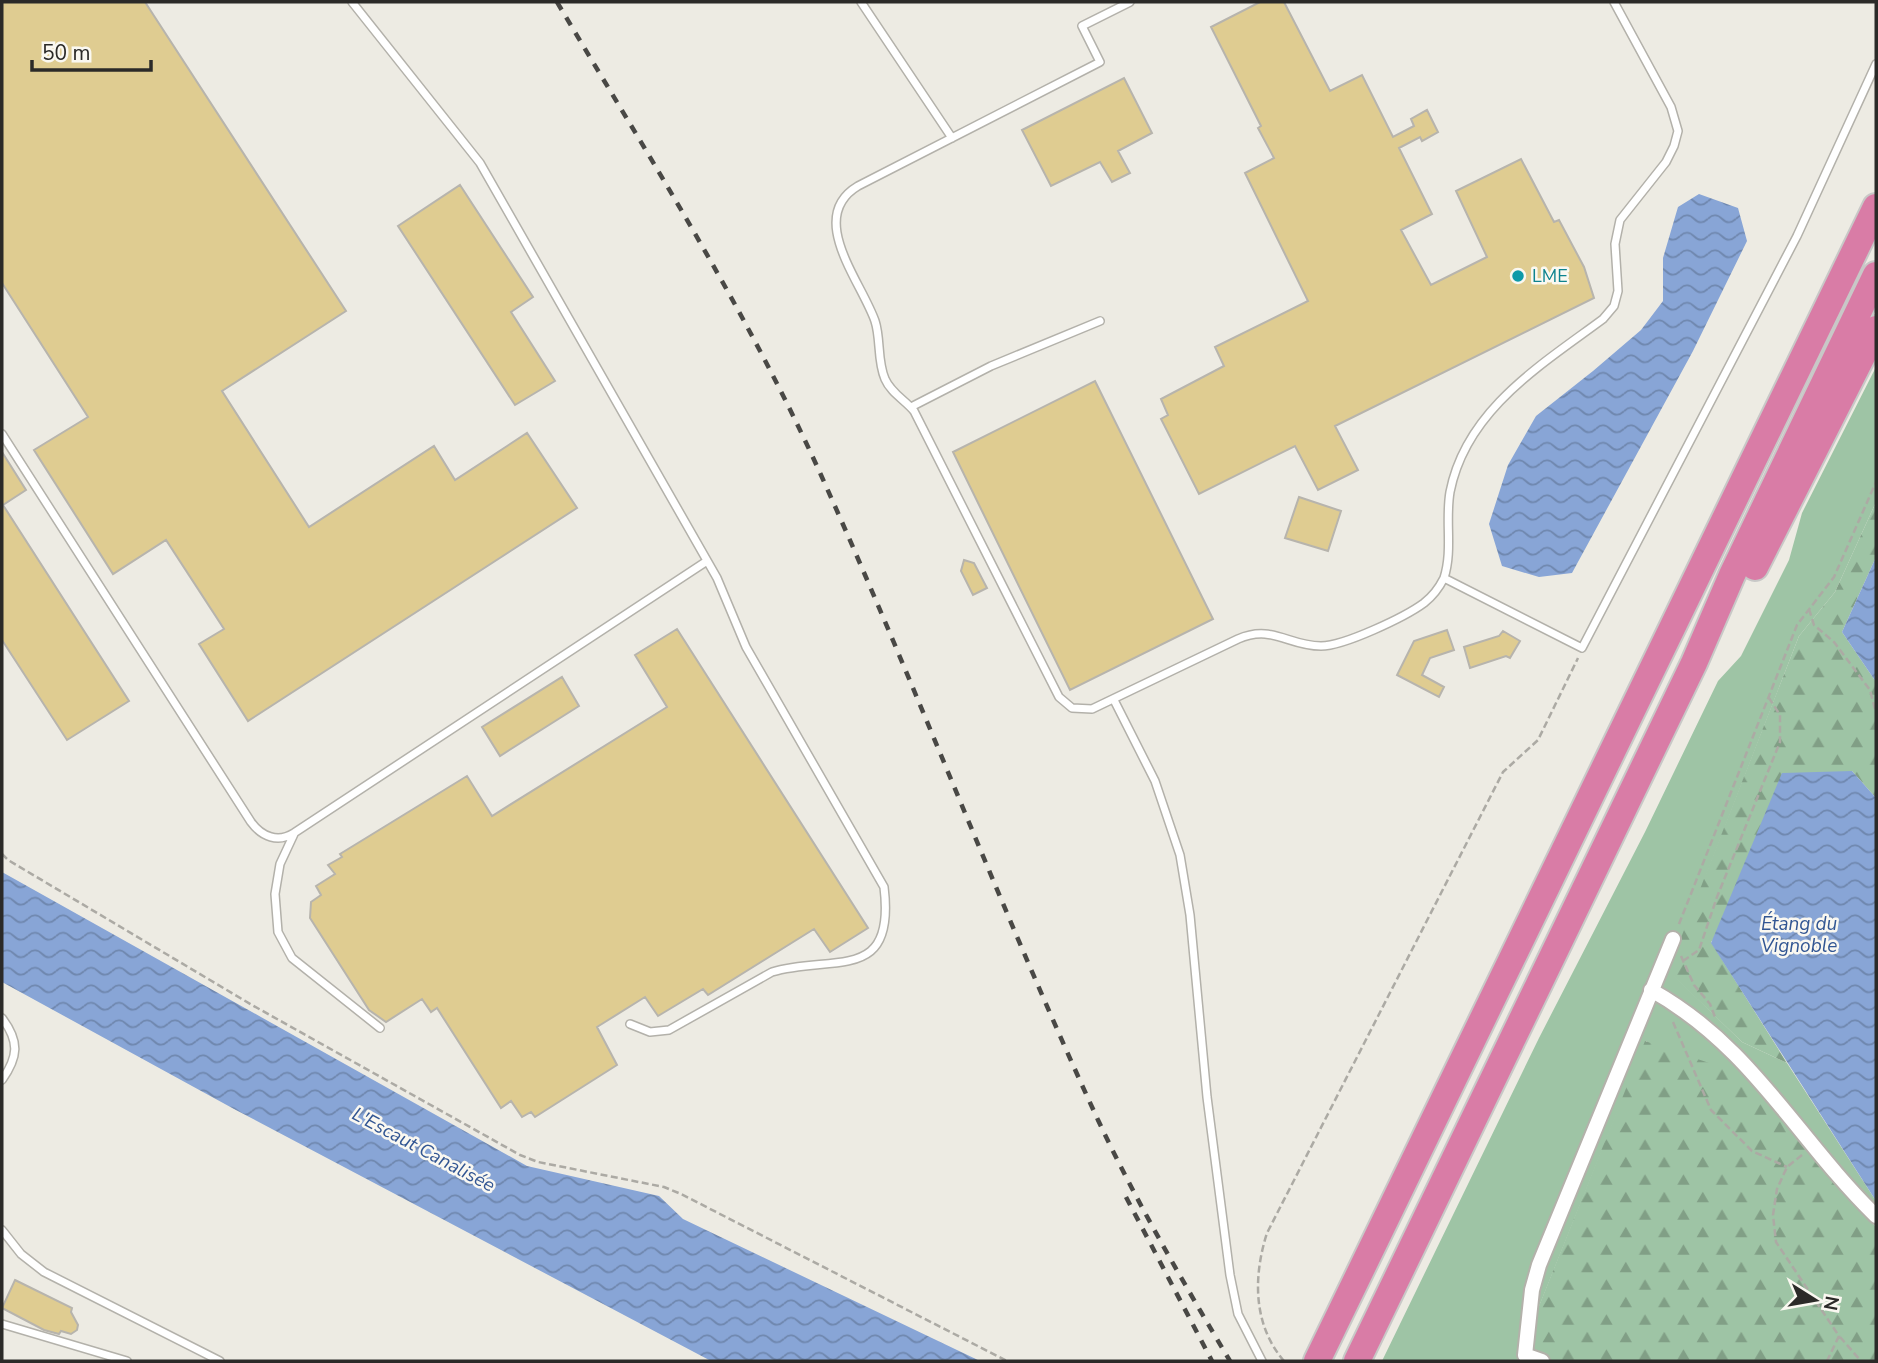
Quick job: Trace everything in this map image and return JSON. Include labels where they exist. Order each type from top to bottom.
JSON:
[{"type":"highway","points":[[1841,279],[1876,185]]},
{"type":"highway","points":[[1317,1361],[1876,207]]},
{"type":"highway","points":[[1357,1361],[1694,663],[1732,575],[1876,275]]},
{"type":"highway","points":[[1694,663],[1761,556],[1876,329]]},
{"type":"street","points":[[1542,1361],[1525,1355],[1535,1277],[1673,939]]},
{"type":"street","points":[[1651,990],[1728,1045],[1775,1096],[1813,1145],[1876,1216]]},
{"type":"lane","points":[[352,2],[480,163],[707,561],[724,592],[746,647],[884,887],[887,909],[882,936],[871,952],[845,963],[789,967],[772,972],[669,1030],[650,1032],[630,1024]]},
{"type":"lane","points":[[861,2],[952,138]]},
{"type":"lane","points":[[1130,2],[1082,26],[1100,62],[850,190],[840,201],[836,216],[839,241],[877,327],[884,376],[894,391],[911,407],[1059,697],[1078,710],[1092,709],[1114,700],[1246,635],[1270,633],[1321,646],[1350,641],[1423,604],[1435,593],[1444,578],[1448,563],[1450,492],[1457,467],[1470,440],[1485,417],[1513,387],[1603,319],[1614,306],[1619,282],[1615,244],[1620,220],[1666,162],[1677,139],[1674,115],[1614,2]]},
{"type":"lane","points":[[1444,578],[1582,648],[1797,236],[1876,64]]},
{"type":"lane","points":[[911,407],[991,366],[1100,321]]},
{"type":"lane","points":[[2,433],[251,822],[267,836],[281,839],[707,561]]},
{"type":"lane","points":[[1114,700],[1160,793],[1180,855],[1190,915],[1207,1097],[1230,1275],[1238,1314],[1262,1361]]},
{"type":"lane","points":[[294,833],[280,864],[275,894],[278,932],[292,958],[380,1028]]},
{"type":"lane","points":[[2,1018],[13,1037],[16,1054],[2,1080]]},
{"type":"lane","points":[[2,1230],[20,1254],[44,1272],[220,1361]]},
{"type":"lane","points":[[2,1324],[127,1361]]},
{"type":"path","points":[[1728,1045],[1710,1004],[1694,985],[1673,939],[1797,625],[1834,577],[1876,482]]},
{"type":"path","points":[[1809,609],[1814,625],[1840,649],[1870,690],[1876,713]]},
{"type":"path","points":[[1284,1361],[1268,1338],[1260,1307],[1259,1266],[1267,1233],[1503,772],[1538,740],[1582,648]]},
{"type":"path","points":[[1684,961],[1699,950],[1717,897],[1780,742],[1780,715],[1769,698]]},
{"type":"path","points":[[2,854],[252,1005],[520,1155],[538,1162],[664,1187],[681,1194],[1007,1361]]},
{"type":"path","points":[[1670,1001],[1670,1015],[1694,1076],[1711,1110],[1752,1151],[1787,1167]]},
{"type":"path","points":[[1813,1145],[1787,1167],[1777,1189],[1773,1215],[1776,1242],[1839,1336],[1861,1361]]},
{"type":"path","points":[[1827,1361],[1839,1336]]},
{"type":"green space","points":[[1876,367],[1876,502],[1835,592],[1799,636],[1669,971],[1742,1042],[1787,1063],[1876,1201],[1876,1227],[1839,1189],[1646,1041],[1517,1361],[1382,1361],[1539,1038],[1645,832],[1718,681],[1741,656],[1789,560],[1802,513]]},
{"type":"green space","points":[[1876,502],[1876,557],[1842,632],[1876,682],[1876,798],[1852,771],[1711,942],[1787,1063],[1742,1042],[1668,971],[1799,636],[1835,592]]},
{"type":"green space","points":[[1645,1041],[1750,1077],[1839,1189],[1876,1227],[1876,1361],[1517,1361]]},
{"type":"water","points":[[1699,194],[1738,208],[1747,241],[1693,351],[1572,573],[1539,577],[1502,566],[1489,524],[1508,465],[1536,416],[1641,330],[1663,301],[1663,258],[1678,207]]},
{"type":"water","points":[[1876,557],[1876,682],[1842,632]]},
{"type":"water","name":"Étang du Vignoble","points":[[1852,771],[1876,798],[1876,1201],[1711,943],[1782,773]]},
{"type":"water","name":"L'Escaut Canalisée","points":[[2,872],[527,1166],[659,1196],[683,1219],[980,1361],[711,1361],[234,1109],[2,982]]},
{"type":"building","points":[[2,2],[145,2],[346,311],[222,391],[309,527],[434,446],[455,480],[527,433],[577,508],[248,721],[199,644],[224,629],[166,540],[113,574],[34,450],[88,417],[2,283]]},
{"type":"building","name":"LME","points":[[1260,2],[1284,2],[1330,91],[1362,75],[1393,137],[1414,126],[1411,119],[1427,110],[1438,132],[1422,141],[1420,137],[1399,148],[1432,214],[1401,230],[1431,285],[1487,257],[1456,191],[1521,159],[1554,222],[1559,220],[1584,267],[1594,298],[1335,426],[1358,470],[1318,490],[1295,446],[1199,494],[1161,419],[1168,415],[1161,399],[1224,366],[1215,347],[1308,301],[1245,173],[1274,158],[1258,128],[1261,126],[1211,27]]},
{"type":"building","points":[[1124,78],[1152,133],[1118,151],[1130,173],[1112,182],[1100,162],[1051,186],[1022,130]]},
{"type":"building","points":[[460,185],[533,297],[511,312],[555,381],[515,405],[398,226]]},
{"type":"building","points":[[1095,381],[1213,619],[1070,690],[953,452]]},
{"type":"building","points":[[2,452],[26,490],[3,505],[129,701],[67,740],[2,640]]},
{"type":"building","points":[[1299,497],[1341,511],[1328,551],[1285,538]]},
{"type":"building","points":[[964,560],[974,563],[987,588],[973,595],[961,571]]},
{"type":"building","points":[[677,629],[868,928],[830,952],[814,929],[708,995],[703,989],[658,1016],[645,997],[597,1027],[617,1065],[535,1117],[531,1112],[522,1117],[511,1101],[501,1108],[437,1008],[431,1012],[422,999],[386,1022],[369,1010],[310,918],[311,902],[321,895],[316,886],[335,874],[328,865],[342,857],[340,854],[467,776],[492,816],[667,707],[635,655]]},
{"type":"building","points":[[1447,630],[1454,650],[1430,658],[1422,675],[1444,687],[1439,697],[1397,675],[1414,641]]},
{"type":"building","points":[[1503,631],[1520,641],[1510,658],[1506,656],[1470,668],[1464,647],[1499,636]]},
{"type":"building","points":[[562,677],[579,706],[500,756],[482,727]]},
{"type":"building","points":[[15,1280],[72,1308],[77,1330],[71,1334],[61,1331],[59,1334],[44,1330],[2,1308]]},
{"type":"railway","points":[[557,2],[729,293],[792,413],[856,555],[1027,960],[1098,1120],[1145,1212],[1230,1361]]},
{"type":"railway","points":[[1126,1197],[1212,1361]]},
{"type":"place","name":"LME","points":[[1518,276]]}]
